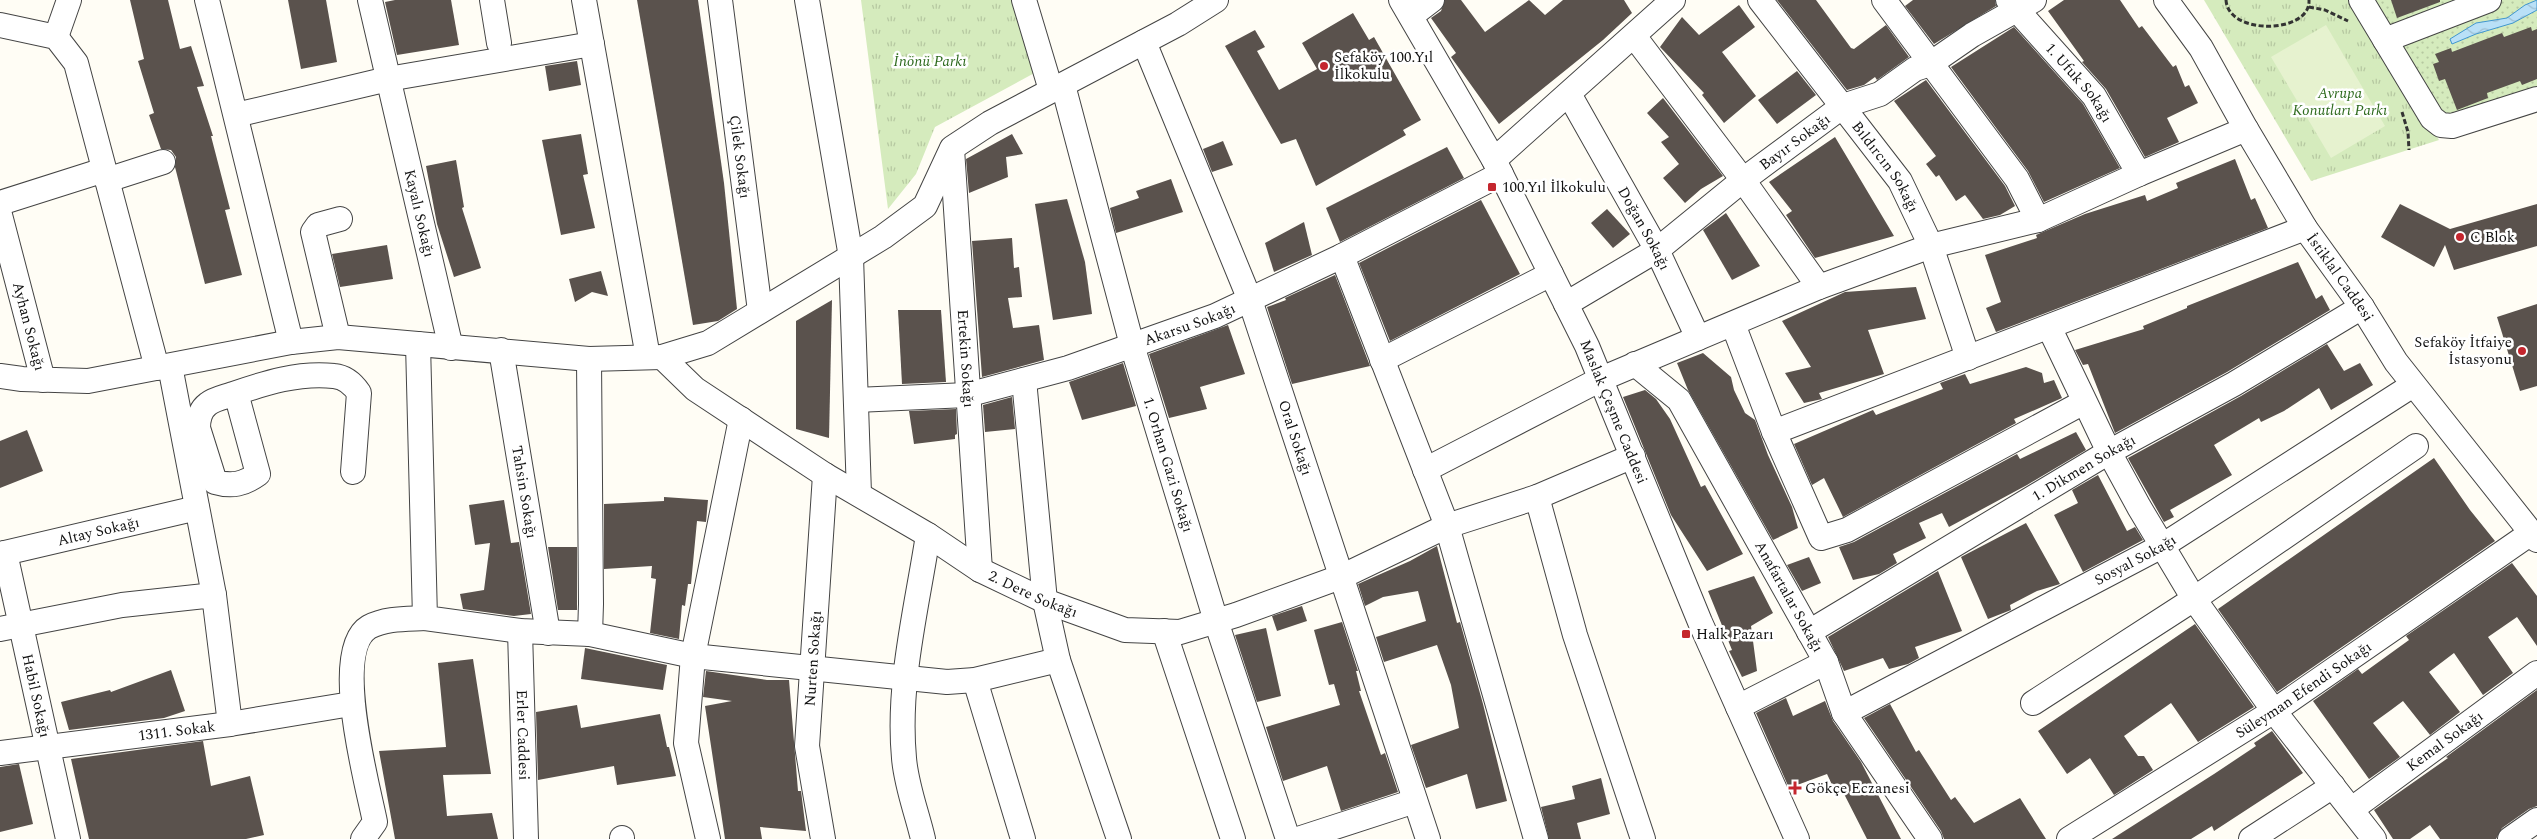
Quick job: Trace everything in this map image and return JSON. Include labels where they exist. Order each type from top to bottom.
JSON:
[{"type":"street","points":[[56,37],[69,0]]},
{"type":"street","points":[[207,0],[291,342]]},
{"type":"street","name":"Kayalı Sokağı","points":[[370,0],[451,348]]},
{"type":"street","points":[[492,0],[499,43]]},
{"type":"street","points":[[584,0],[655,357]]},
{"type":"street","name":"Çilek Sokağı","points":[[720,0],[760,311]]},
{"type":"street","points":[[807,0],[851,257],[859,494]]},
{"type":"street","name":"1. Orhan Gazi Sokağı","points":[[1024,0],[1057,88],[1132,345],[1216,621],[1288,839]]},
{"type":"street","points":[[0,376],[43,380],[88,381],[291,342],[338,337],[451,348],[501,350],[589,358],[655,357],[708,343],[884,237],[925,206],[952,148],[990,123],[1144,42],[1216,0]]},
{"type":"street","points":[[1406,8],[1432,0]]},
{"type":"street","name":"Akarsu Sokağı","points":[[856,400],[967,395],[1068,368],[1216,316],[1342,256],[1497,167],[1569,94],[1673,0]]},
{"type":"street","name":"Bıldırcın Sokağı","points":[[1760,0],[1900,181],[1931,246],[1968,358]]},
{"type":"street","points":[[1884,0],[2017,179],[2038,220]]},
{"type":"street","name":"İstiklal Caddesi","points":[[2166,0],[2200,48],[2305,228],[2362,308],[2396,362],[2534,537]]},
{"type":"street","points":[[2361,0],[2432,118],[2441,125],[2452,126],[2537,99]]},
{"type":"street","points":[[2385,40],[2489,0]]},
{"type":"street","name":"Bayır Sokağı","points":[[1566,304],[1657,250],[1743,180],[1843,106],[1880,94],[1915,69],[1930,64],[2019,4]]},
{"type":"street","name":"1. Ufuk Sokağı","points":[[2019,4],[2094,96],[2139,174]]},
{"type":"street","name":"Maslak Çeşme Caddesi","points":[[1406,8],[1497,167],[1566,304],[1601,380],[1700,622],[1797,839]]},
{"type":"street","points":[[0,25],[56,37],[76,63],[105,175],[164,367],[197,508],[214,595],[230,724]]},
{"type":"street","points":[[1634,36],[1743,180],[1819,287]]},
{"type":"street","name":"Oral Sokağı","points":[[1144,42],[1250,300],[1343,576],[1428,839]]},
{"type":"street","points":[[236,115],[388,79],[592,44]]},
{"type":"street","name":"Doğan Sokağı","points":[[1569,94],[1657,250],[1698,338]]},
{"type":"street","points":[[1425,470],[1635,364],[1819,287],[1931,246],[2038,220],[2139,174],[2246,129]]},
{"type":"street","name":"Ertekin Sokağı","points":[[952,148],[962,274],[967,395],[980,570]]},
{"type":"street","points":[[0,203],[105,175],[163,162]]},
{"type":"street","name":"Ayhan Sokağı","points":[[0,215],[5,251],[43,380]]},
{"type":"street","points":[[338,337],[313,232],[318,225],[340,219]]},
{"type":"street","points":[[1774,432],[2305,228]]},
{"type":"street","points":[[1342,256],[1448,526],[1536,839]]},
{"type":"street","points":[[1382,360],[1551,274]]},
{"type":"street","name":"1. Dikmen Sokağı","points":[[1809,632],[2109,452],[2234,384],[2362,308]]},
{"type":"street","points":[[1733,324],[1774,432],[1821,538],[1847,530],[2084,402]]},
{"type":"street","points":[[2049,327],[2109,452],[2194,599],[2274,711],[2374,839]]},
{"type":"street","points":[[418,344],[424,618]]},
{"type":"street","name":"Tahsin Sokağı","points":[[501,350],[548,634]]},
{"type":"street","points":[[249,351],[247,390],[282,378],[334,376],[352,384],[359,393],[353,472]]},
{"type":"street","name":"2. Dere Sokağı","points":[[655,357],[695,389],[741,420],[825,475],[928,535],[980,570],[1046,601],[1125,630],[1180,632],[1216,621],[1343,576],[1448,526],[1537,497],[1633,456]]},
{"type":"street","points":[[589,358],[590,634]]},
{"type":"street","name":"Anafartalar Sokağı","points":[[1635,364],[1679,400],[1826,662],[1844,713],[1930,839]]},
{"type":"street","points":[[1024,380],[1046,601],[1058,660],[1119,839]]},
{"type":"street","name":"Sosyal Sokağı","points":[[1844,713],[2162,546],[2413,385]]},
{"type":"street","points":[[708,839],[686,743],[693,656],[741,420]]},
{"type":"street","points":[[2033,703],[2194,599],[2416,446]]},
{"type":"street","name":"Nurten Sokağı","points":[[823,839],[807,746],[825,475]]},
{"type":"street","points":[[1537,497],[1575,635],[1643,839]]},
{"type":"street","name":"Altay Sokağı","points":[[2,554],[197,508]]},
{"type":"street","points":[[923,839],[904,760],[902,732],[906,678],[928,535]]},
{"type":"street","name":"Süleyman Efendi Sokağı","points":[[2069,839],[2274,711],[2534,537]]},
{"type":"street","name":"Habil Sokağı","points":[[2,554],[10,627],[48,749],[68,839]]},
{"type":"street","points":[[10,627],[122,605],[214,595]]},
{"type":"street","points":[[363,839],[375,822],[351,704],[352,664],[357,642],[367,628],[388,620],[424,618],[548,634],[590,634],[693,656],[947,682],[975,680],[1058,660]]},
{"type":"street","name":"Erler Caddesi","points":[[520,631],[526,839]]},
{"type":"street","points":[[1164,631],[1233,839]]},
{"type":"street","points":[[1738,707],[1826,662]]},
{"type":"street","name":"Kemal Sokağı","points":[[2352,809],[2537,673]]},
{"type":"street","points":[[975,680],[1023,839]]},
{"type":"street","name":"1311. Sokak","points":[[0,753],[48,749],[230,724],[351,704]]},
{"type":"street","points":[[2251,839],[2333,786]]},
{"type":"street","points":[[1298,839],[1415,800]]},
{"type":"street","points":[[2510,839],[2537,820]]},
{"type":"path","points":[[2226,0],[2233,14],[2243,21],[2263,26],[2285,24],[2298,19],[2309,7],[2309,0]]},
{"type":"path","points":[[2309,7],[2325,10],[2356,25]]},
{"type":"path","points":[[2401,109],[2408,132],[2409,150]]},
{"type":"green space","name":"İnönü Parkı","points":[[861,0],[1019,0],[1040,70],[935,127],[916,174],[888,209]]},
{"type":"green space","name":"Avrupa Konutları Parkı","points":[[2204,0],[2355,0],[2439,140],[2311,181]]},
{"type":"green space","points":[[2367,0],[2476,0],[2387,33]]},
{"type":"green space","points":[[2501,0],[2537,0],[2537,93],[2447,121],[2392,42]]},
{"type":"green space","points":[[2326,25],[2385,126],[2331,158],[2271,57]]},
{"type":"water","points":[[2537,0],[2537,10],[2513,23],[2476,34],[2452,44],[2450,39],[2476,23],[2507,18],[2525,5]]},
{"type":"building","points":[[130,0],[168,0],[180,49],[191,46],[204,86],[197,87],[213,136],[211,136],[230,209],[225,210],[242,275],[205,284],[175,167],[176,157],[171,150],[161,149],[149,115],[154,113],[138,61],[144,59]]},
{"type":"building","points":[[288,0],[326,0],[337,62],[301,69]]},
{"type":"building","points":[[395,0],[451,0],[459,45],[397,55],[385,2]]},
{"type":"building","points":[[637,0],[698,0],[724,183],[737,309],[718,321],[693,325]]},
{"type":"building","points":[[1445,0],[1461,0],[1485,32],[1529,0],[1545,15],[1563,0],[1624,0],[1632,13],[1603,40],[1499,124],[1451,57],[1456,53],[1431,18],[1441,11]]},
{"type":"building","points":[[1777,0],[1816,0],[1851,48],[1854,49],[1886,25],[1909,57],[1877,80],[1875,77],[1864,85],[1847,90]]},
{"type":"building","points":[[1913,0],[1995,0],[1996,6],[1934,44],[1905,6]]},
{"type":"building","points":[[2064,0],[2120,0],[2139,28],[2142,26],[2173,67],[2176,65],[2185,87],[2189,85],[2198,103],[2167,118],[2179,142],[2145,157],[2106,89],[2082,62],[2084,61],[2048,11]]},
{"type":"building","points":[[2391,0],[2440,0],[2440,2],[2397,18]]},
{"type":"building","points":[[1739,5],[1755,27],[1722,52],[1756,96],[1724,123],[1702,95],[1704,93],[1660,47],[1682,17],[1699,35]]},
{"type":"building","points":[[1353,13],[1369,40],[1374,37],[1421,120],[1403,130],[1406,135],[1316,186],[1296,139],[1281,144],[1225,46],[1255,30],[1265,47],[1257,51],[1279,90],[1317,69],[1302,43]]},
{"type":"building","points":[[2014,27],[2083,104],[2120,168],[2044,202],[2028,171],[1951,67]]},
{"type":"building","points":[[2531,27],[2532,31],[2537,29],[2537,79],[2522,85],[2520,81],[2487,93],[2488,98],[2457,110],[2445,79],[2439,81],[2433,64],[2439,62],[2435,54],[2451,48],[2452,52],[2502,33],[2504,37]]},
{"type":"building","points":[[577,61],[581,85],[549,91],[545,66]]},
{"type":"building","points":[[1797,71],[1816,95],[1777,124],[1758,100]]},
{"type":"building","points":[[1926,80],[2005,186],[2015,206],[2000,215],[1983,219],[1965,195],[1956,201],[1939,175],[1936,177],[1926,164],[1936,156],[1894,101]]},
{"type":"building","points":[[1663,98],[1723,176],[1701,189],[1685,203],[1663,178],[1679,164],[1661,142],[1669,137],[1647,113]]},
{"type":"building","points":[[581,134],[588,174],[583,175],[595,228],[561,235],[542,140]]},
{"type":"building","points":[[1012,134],[1023,154],[1006,157],[1008,177],[969,193],[966,159]]},
{"type":"building","points":[[1835,137],[1894,236],[1815,258],[1786,215],[1792,211],[1769,182]]},
{"type":"building","points":[[1223,141],[1233,165],[1212,172],[1203,149]]},
{"type":"building","points":[[1447,147],[1464,178],[1340,242],[1326,208]]},
{"type":"building","points":[[2235,159],[2251,200],[2255,198],[2268,228],[1996,332],[1986,308],[2001,302],[1985,255],[2037,238],[2036,235],[2085,214],[2145,195],[2147,201],[2178,188],[2176,183]]},
{"type":"building","points":[[456,160],[464,207],[462,208],[481,268],[454,277],[437,224],[426,166]]},
{"type":"building","points":[[1171,179],[1183,212],[1116,233],[1110,208],[1139,198],[1136,191]]},
{"type":"building","points":[[1067,199],[1085,262],[1092,314],[1053,320],[1035,204]]},
{"type":"building","points":[[1481,200],[1520,274],[1390,341],[1359,263]]},
{"type":"building","name":"C Blok","points":[[2400,204],[2450,229],[2537,204],[2537,246],[2454,270],[2445,245],[2434,267],[2381,237]]},
{"type":"building","points":[[1607,209],[1630,234],[1613,248],[1591,223]]},
{"type":"building","points":[[1726,213],[1760,266],[1732,280],[1703,230]]},
{"type":"building","points":[[1304,222],[1312,255],[1274,272],[1265,243]]},
{"type":"building","points":[[1012,238],[1014,268],[1019,267],[1022,297],[1008,298],[1013,328],[1039,325],[1044,360],[982,377],[972,241]]},
{"type":"building","points":[[387,245],[393,279],[340,287],[332,254]]},
{"type":"building","points":[[2298,262],[2316,299],[2322,295],[2330,310],[2227,372],[2115,433],[2088,364],[2083,365],[2075,350],[2144,329],[2143,326],[2187,308],[2187,306]]},
{"type":"building","points":[[601,271],[608,296],[592,292],[575,302],[569,279]]},
{"type":"building","points":[[1335,275],[1370,366],[1292,384],[1267,307],[1286,300],[1285,298]]},
{"type":"building","points":[[1916,287],[1926,319],[1868,330],[1884,374],[1819,393],[1822,399],[1804,403],[1785,373],[1811,367],[1782,321],[1845,292]]},
{"type":"building","points":[[832,300],[829,438],[796,429],[796,321]]},
{"type":"building","name":"Sefaköy İtfaiye İstasyonu","points":[[2537,304],[2537,386],[2520,391],[2497,317]]},
{"type":"building","points":[[898,310],[941,310],[946,382],[902,384]]},
{"type":"building","points":[[1228,325],[1245,374],[1200,387],[1207,409],[1169,418],[1149,354]]},
{"type":"building","points":[[2327,344],[2344,371],[2360,363],[2373,385],[2331,410],[2319,388],[2284,411],[2261,422],[2259,418],[2214,445],[2232,475],[2170,510],[2174,517],[2164,522],[2128,458],[2241,396]]},
{"type":"building","points":[[1703,353],[1731,377],[1734,390],[1745,413],[1755,420],[1768,455],[1792,507],[1798,528],[1773,540],[1688,390],[1677,363]]},
{"type":"building","points":[[1123,363],[1136,406],[1082,420],[1069,382]]},
{"type":"building","points":[[2026,367],[2042,373],[2044,383],[2054,380],[2062,398],[2014,419],[2016,423],[1843,517],[1824,478],[1812,485],[1794,444],[1873,410],[1876,415],[1943,389],[1940,383],[1965,374],[1970,384]]},
{"type":"building","points":[[1645,390],[1656,399],[1670,419],[1701,487],[1705,485],[1743,554],[1707,571],[1671,515],[1623,397]]},
{"type":"building","points":[[1012,397],[1015,429],[985,432],[983,405]]},
{"type":"building","points":[[956,409],[957,434],[955,439],[914,444],[909,411]]},
{"type":"building","points":[[27,430],[43,471],[0,488],[0,441]]},
{"type":"building","points":[[2076,432],[2086,450],[2027,485],[1949,527],[1942,513],[1919,523],[1926,538],[1893,554],[1897,563],[1879,574],[1853,580],[1839,547],[1854,542],[2017,454],[2020,459]]},
{"type":"building","points":[[2434,458],[2470,510],[2495,541],[2277,692],[2218,609]]},
{"type":"building","points":[[2098,475],[2127,531],[2135,527],[2143,540],[2083,572],[2054,515],[2078,503],[2072,490]]},
{"type":"building","points":[[664,497],[708,500],[706,522],[697,521],[691,584],[688,584],[685,606],[682,605],[679,639],[650,633],[656,579],[651,578],[652,566],[604,569],[604,504],[664,501]]},
{"type":"building","points":[[504,500],[511,543],[519,542],[531,614],[514,616],[463,609],[460,594],[484,590],[490,543],[475,545],[469,505]]},
{"type":"building","points":[[2026,523],[2060,584],[2037,591],[2010,605],[2011,610],[1988,619],[1961,557]]},
{"type":"building","points":[[1437,546],[1457,623],[1460,622],[1483,704],[1507,801],[1476,809],[1467,774],[1426,788],[1411,745],[1459,728],[1451,685],[1437,645],[1384,662],[1376,637],[1426,621],[1418,591],[1383,597],[1365,606],[1358,584],[1410,561]]},
{"type":"building","points":[[548,547],[577,547],[577,610],[558,610]]},
{"type":"building","points":[[1809,557],[1821,583],[1802,591],[1787,565]]},
{"type":"building","points":[[2512,563],[2537,596],[2537,646],[2517,617],[2488,637],[2513,673],[2483,695],[2454,653],[2429,672],[2460,712],[2430,735],[2403,701],[2373,723],[2400,757],[2369,779],[2313,701],[2358,669],[2362,674],[2409,640],[2406,636]]},
{"type":"building","points":[[1938,571],[1962,631],[1915,647],[1919,658],[1908,664],[1889,669],[1883,658],[1844,671],[1828,637]]},
{"type":"building","points":[[1754,576],[1773,613],[1751,626],[1757,671],[1742,677],[1729,651],[1732,650],[1708,591]]},
{"type":"building","points":[[1302,606],[1307,621],[1277,631],[1272,616]]},
{"type":"building","points":[[1342,622],[1358,671],[1356,671],[1361,691],[1359,691],[1381,755],[1385,753],[1398,792],[1341,811],[1327,766],[1283,781],[1266,727],[1340,705],[1334,684],[1329,685],[1314,630]]},
{"type":"building","points":[[2195,624],[2254,707],[2198,742],[2171,703],[2124,736],[2138,756],[2144,756],[2153,770],[2114,795],[2090,758],[2067,774],[2038,731]]},
{"type":"building","points":[[1266,628],[1281,696],[1257,702],[1235,635]]},
{"type":"building","points":[[585,648],[667,665],[663,690],[581,679]]},
{"type":"building","points":[[473,659],[491,774],[443,775],[447,816],[492,813],[498,839],[395,839],[379,751],[446,747],[438,663]]},
{"type":"building","points":[[171,670],[185,711],[164,718],[69,730],[61,702],[110,690],[111,692]]},
{"type":"building","points":[[706,671],[767,680],[789,680],[798,791],[801,791],[806,831],[760,827],[762,839],[725,839],[705,706],[732,701],[703,697]]},
{"type":"building","points":[[2537,690],[2537,806],[2529,809],[2502,828],[2496,839],[2440,839],[2430,825],[2410,839],[2393,839],[2374,810],[2448,758],[2446,757]]},
{"type":"building","points":[[1786,698],[1793,716],[1825,701],[1833,721],[1861,762],[1901,839],[1867,839],[1840,786],[1834,789],[1827,774],[1789,788],[1756,713]]},
{"type":"building","points":[[1890,704],[1916,752],[1919,750],[1951,800],[1955,797],[1974,823],[2020,798],[2046,839],[1944,839],[1941,831],[1864,718]]},
{"type":"building","points":[[577,705],[581,728],[660,714],[676,776],[617,785],[614,766],[538,780],[536,712]]},
{"type":"building","points":[[2272,731],[2303,773],[2214,831],[2212,826],[2191,839],[2112,839],[2256,746],[2254,743]]},
{"type":"building","points":[[203,741],[211,786],[250,776],[264,835],[246,839],[89,839],[71,759]]},
{"type":"building","points":[[19,764],[33,824],[0,832],[0,767]]},
{"type":"building","points":[[1601,778],[1610,814],[1577,823],[1581,839],[1549,839],[1541,807],[1575,799],[1572,786]]},
{"type":"place","name":"Sefaköy 100.Yıl İlkokulu","points":[[1324,66]]},
{"type":"place","name":"100.Yıl İlkokulu","points":[[1492,187]]},
{"type":"place","name":"C Blok","points":[[2460,237]]},
{"type":"place","name":"Sefaköy İtfaiye İstasyonu","points":[[2522,351]]},
{"type":"place","name":"Halk Pazarı","points":[[1686,634]]},
{"type":"place","name":"Gökçe Eczanesi","points":[[1795,788]]}]
